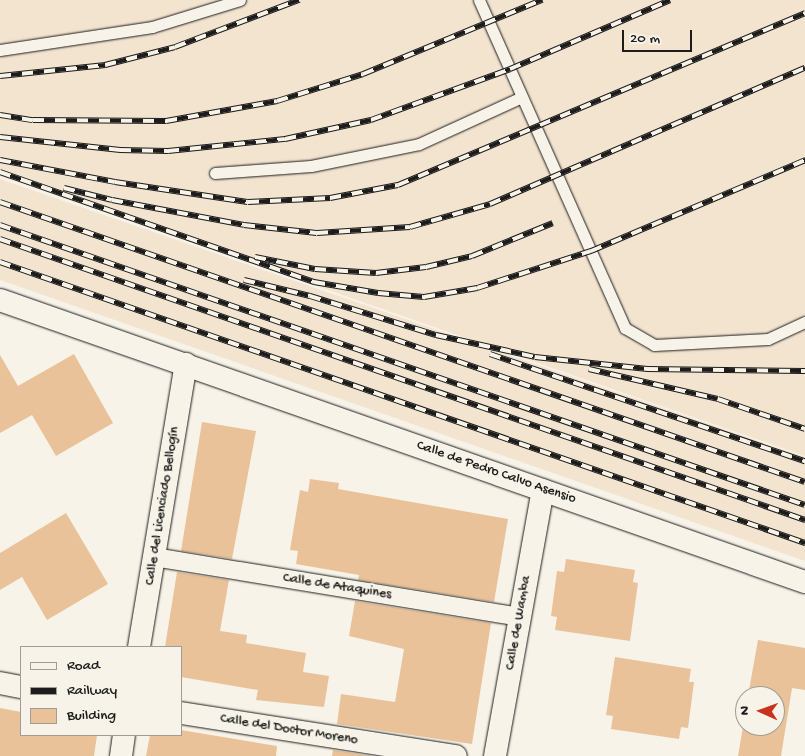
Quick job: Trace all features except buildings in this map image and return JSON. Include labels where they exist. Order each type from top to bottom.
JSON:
[{"type":"street","name":"Calle de Pedro Calvo Asensio","points":[[0,300],[805,582]]},
{"type":"street","name":"Calle del Licenciado Bellogín","points":[[139,646],[186,364]]},
{"type":"street","name":"Calle de Wamba","points":[[495,756],[543,490]]},
{"type":"street","name":"Calle de Ataquines","points":[[154,557],[520,617]]},
{"type":"street","points":[[0,683],[20,687]]},
{"type":"street","name":"Calle del Doctor Moreno","points":[[182,714],[456,756]]},
{"type":"street","points":[[121,756],[124,736]]},
{"type":"lane","points":[[0,50],[152,26],[240,0]]},
{"type":"lane","points":[[479,0],[625,328],[654,344],[768,339],[805,322]]},
{"type":"lane","points":[[215,173],[311,166],[419,144],[522,97]]},
{"type":"shaded area","points":[[0,0],[805,0],[805,456],[0,176]]},
{"type":"shaded area","points":[[0,179],[805,457],[805,561],[0,280]]},
{"type":"railway","points":[[0,76],[105,65],[175,47],[299,0]]},
{"type":"railway","points":[[0,115],[33,120],[166,121],[277,101],[363,74],[542,0]]},
{"type":"railway","points":[[0,137],[120,150],[168,151],[285,139],[371,120],[510,69],[670,0]]},
{"type":"railway","points":[[0,160],[115,182],[248,202],[330,198],[398,185],[805,13]]},
{"type":"railway","points":[[64,188],[112,200],[244,225],[317,233],[410,227],[490,204],[805,68]]},
{"type":"railway","points":[[0,172],[314,282],[378,293],[424,297],[477,288],[591,251],[805,160]]},
{"type":"railway","points":[[0,202],[805,482]]},
{"type":"railway","points":[[255,257],[315,269],[376,273],[426,267],[472,256],[553,223]]},
{"type":"railway","points":[[0,225],[805,505]]},
{"type":"railway","points":[[0,239],[805,520]]},
{"type":"railway","points":[[0,262],[805,543]]},
{"type":"railway","points":[[244,280],[310,296],[436,335],[535,357],[647,369],[805,371]]},
{"type":"railway","points":[[490,354],[805,461]]},
{"type":"railway","points":[[589,369],[718,399],[805,429]]}]
